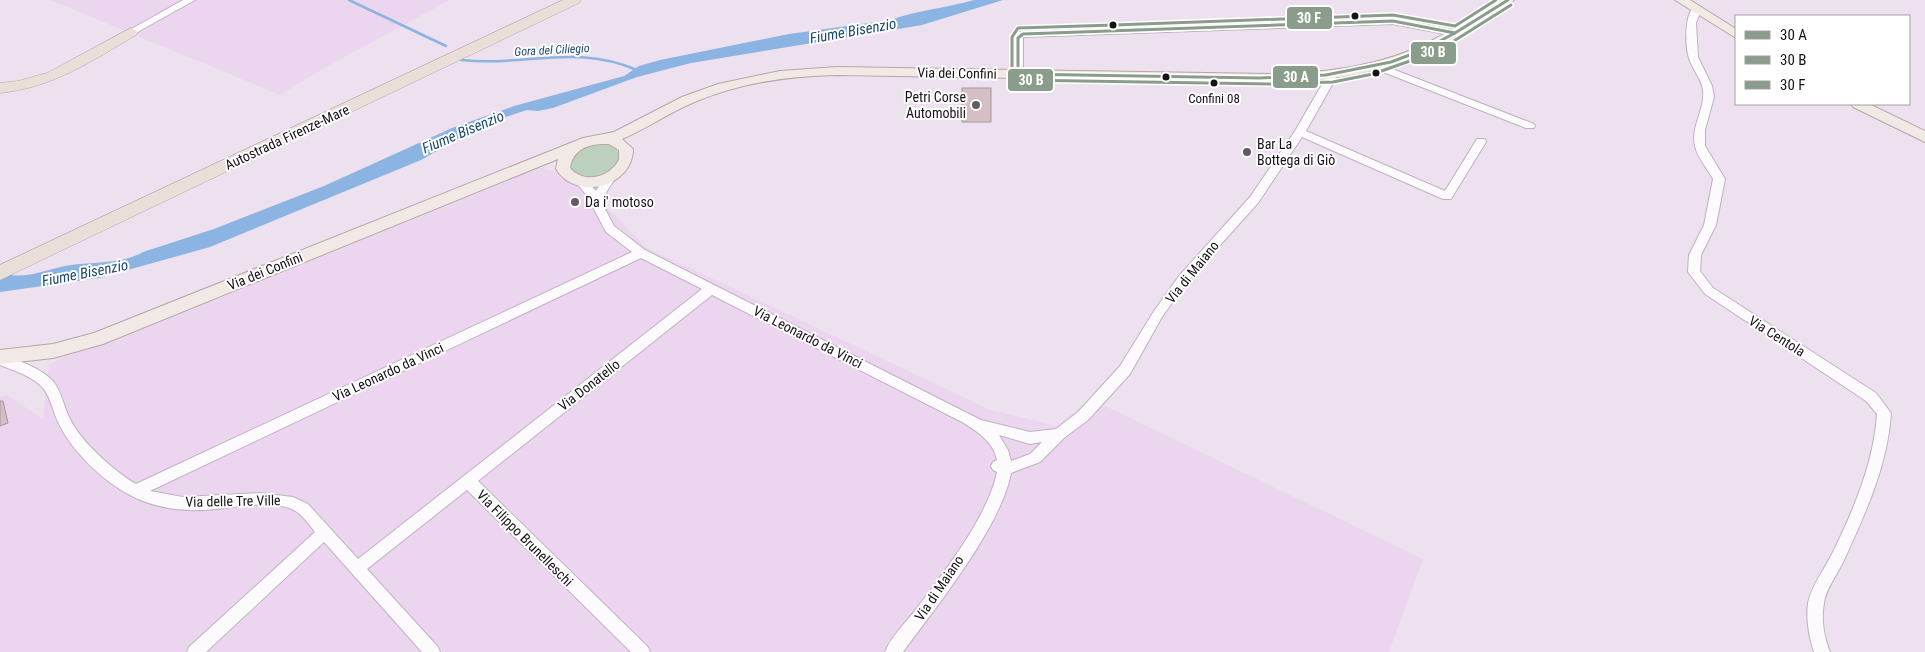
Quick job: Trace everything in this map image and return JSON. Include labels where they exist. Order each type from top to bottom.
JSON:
[{"type":"highway","name":"Autostrada Firenze-Mare","points":[[3,269],[559,0]]},
{"type":"highway","name":"Autostrada Firenze-Mare","points":[[3,269],[574,0]]},
{"type":"highway","points":[[0,88],[21,88],[51,78],[131,32]]},
{"type":"main road","name":"Via dei Confini","points":[[0,358],[53,351],[96,339],[588,141],[608,139],[632,131],[687,100],[733,85],[792,73],[837,71],[1269,78],[1332,76],[1377,66],[1435,45],[1508,0]]},
{"type":"main road","points":[[1681,0],[1692,5],[1735,33]]},
{"type":"main road","points":[[1860,105],[1925,136]]},
{"type":"main road","name":"Via dei Confini","points":[[610,177],[618,172],[625,163],[626,149],[636,134],[664,112]]},
{"type":"main road","points":[[608,139],[618,142],[626,149]]},
{"type":"main road","points":[[563,169],[565,156],[573,148]]},
{"type":"main road","name":"Via dei Confini","points":[[525,166],[547,164],[563,169],[570,177],[581,181]]},
{"type":"main road","points":[[581,181],[595,181],[610,177]]},
{"type":"street","points":[[131,32],[190,0]]},
{"type":"street","name":"Via Centola","points":[[1692,5],[1693,57],[1707,86],[1709,97],[1700,130],[1700,146],[1719,179],[1710,225],[1695,255],[1694,272],[1709,291],[1865,393],[1880,406],[1884,413],[1880,444],[1861,505],[1837,561],[1823,584],[1816,602],[1816,624],[1822,652]]},
{"type":"street","points":[[1018,74],[1018,38],[1023,34],[1387,21],[1402,22],[1456,33]]},
{"type":"street","points":[[1377,66],[1530,126]]},
{"type":"street","name":"Via di Maiano","points":[[1005,468],[1032,460],[1059,434],[1083,416],[1125,370],[1158,314],[1183,279],[1208,248],[1230,229],[1254,200],[1300,132],[1332,76]]},
{"type":"street","points":[[1300,132],[1447,196],[1482,142]]},
{"type":"street","points":[[597,206],[601,191],[610,177]]},
{"type":"street","name":"Via Leonardo da Vinci","points":[[581,181],[592,194],[603,219],[616,236],[641,253],[975,423]]},
{"type":"street","name":"Via Leonardo da Vinci","points":[[135,491],[641,253]]},
{"type":"street","name":"Via Donatello","points":[[468,481],[711,289]]},
{"type":"street","name":"Via delle Tre Ville","points":[[0,358],[27,371],[48,385],[58,401],[66,426],[102,464],[135,491],[160,499],[191,503],[269,499],[286,500],[306,510],[432,652]]},
{"type":"street","points":[[975,423],[992,449],[997,464],[1005,468]]},
{"type":"street","name":"Via di Maiano","points":[[975,423],[1030,438]]},
{"type":"street","name":"Via di Maiano","points":[[893,652],[992,511],[1002,486],[1005,468],[1000,448],[989,432],[975,423]]},
{"type":"street","name":"Via di Maiano","points":[[1000,448],[1030,438],[1059,434]]},
{"type":"street","name":"Via Filippo Brunelleschi","points":[[356,568],[468,481],[642,652]]},
{"type":"street","points":[[195,652],[325,532]]},
{"type":"shaded area","points":[[50,0],[450,0],[326,67],[280,95]]},
{"type":"shaded area","points":[[538,167],[555,172],[583,190],[616,216],[645,247],[991,410],[1057,426],[1083,405],[1107,407],[1423,559],[1389,652],[0,652],[0,397],[7,395],[43,419],[49,365],[69,353]]},
{"type":"green space","points":[[605,143],[611,145],[620,153],[618,161],[608,172],[593,177],[578,174],[571,169],[574,153],[590,144]]},
{"type":"water","name":"Fiume Bisenzio","points":[[974,0],[1003,0],[922,25],[691,63],[637,77],[553,108],[538,111],[527,110],[484,124],[421,160],[210,247],[99,278],[0,292],[0,272],[18,276],[71,265],[126,259],[214,229],[324,186],[452,128],[514,106],[624,76],[639,66],[789,34],[891,20]]},
{"type":"building","name":"Petri Corse Automobili","points":[[962,88],[991,88],[991,122],[962,122]]},
{"type":"building","points":[[0,401],[3,401],[8,423],[0,426]]},
{"type":"waterway","name":"Gora del Ciliegio","points":[[349,0],[446,46]]},
{"type":"waterway","name":"Gora del Ciliegio","points":[[461,60],[507,61],[571,57],[592,58],[614,62],[637,70]]},
{"type":"transit line","points":[[1114,25],[1393,15],[1455,26],[1496,0]]},
{"type":"transit line","points":[[1455,33],[1508,0]]},
{"type":"transit line","points":[[1114,25],[1018,28],[1012,37],[1012,77],[1018,80],[1269,84],[1333,82],[1373,74],[1438,51],[1511,5]]},
{"type":"transit line","points":[[1393,21],[1455,33],[1423,50],[1391,62],[1359,70],[1326,75],[1259,78],[1018,74],[1018,38],[1023,34],[1393,21]]},
{"type":"place","name":"Confini 08","points":[[1214,83]]},
{"type":"place","name":"Petri Corse Automobili","points":[[976,105]]},
{"type":"place","name":"Bar La Bottega di Giò","points":[[1247,152]]},
{"type":"place","name":"Da i' motoso","points":[[575,202]]}]
